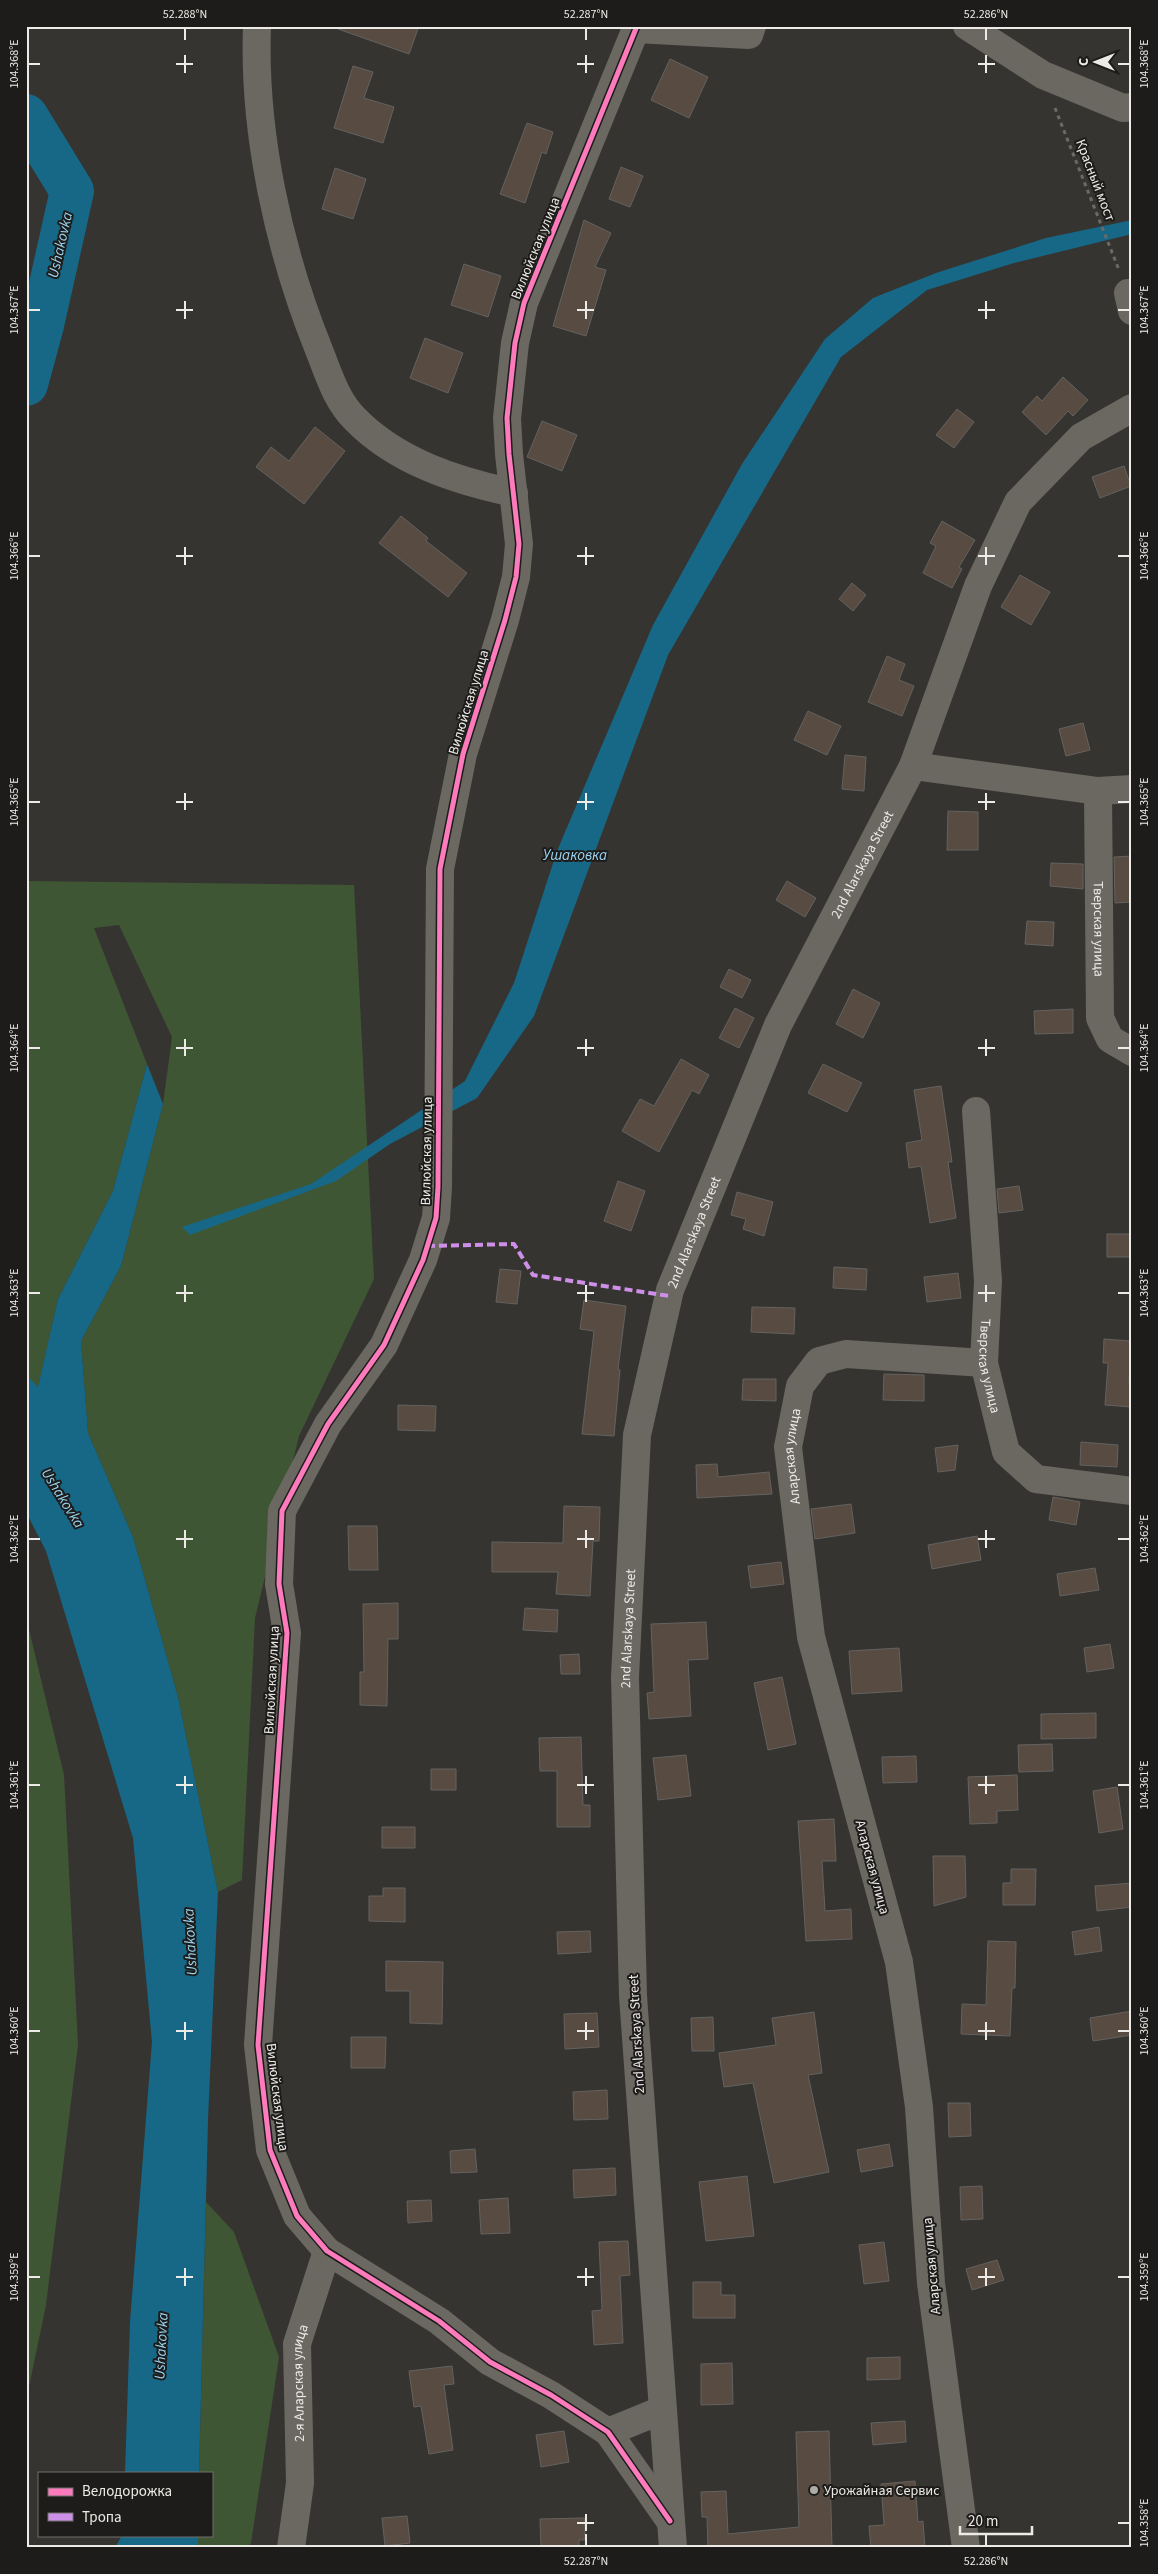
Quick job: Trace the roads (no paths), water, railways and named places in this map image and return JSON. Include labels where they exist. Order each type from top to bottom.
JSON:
[{"type":"street","points":[[257,26],[256,62],[269,180],[302,308],[339,400],[379,440],[428,468],[471,484],[514,493]]},
{"type":"street","points":[[636,28],[749,35],[752,26]]},
{"type":"street","points":[[967,26],[1043,75],[1123,108],[1132,107]]},
{"type":"street","name":"Вилюйская улица","points":[[608,2432],[551,2395],[490,2362],[439,2320],[327,2252],[296,2216],[270,2150],[258,2045],[287,1633],[279,1584],[282,1511],[328,1424],[384,1345],[423,1260],[436,1218],[438,1187],[440,869],[463,754],[505,620],[516,577],[519,544],[507,418],[515,343],[524,303],[636,28]]},
{"type":"street","name":"2nd Alarskaya Street","points":[[673,2548],[633,1996],[625,1677],[637,1435],[670,1290],[778,1025],[913,766],[978,586],[1018,502],[1081,437],[1132,408]]},
{"type":"street","points":[[913,766],[1098,791],[1132,789]]},
{"type":"street","name":"Тверская улица","points":[[1098,791],[1100,1018],[1110,1039],[1132,1052]]},
{"type":"street","name":"Тверская улица","points":[[976,1111],[988,1281],[984,1363],[1006,1452],[1036,1479],[1132,1492]]},
{"type":"street","name":"Аларская улица","points":[[966,2548],[931,2283],[919,2107],[899,1962],[811,1637],[788,1447],[800,1386],[819,1361],[846,1354],[984,1363]]},
{"type":"street","name":"2-я Аларская улица","points":[[292,2548],[300,2483],[296,2344],[327,2252]]},
{"type":"street","points":[[662,2410],[608,2432],[670,2521]]},
{"type":"water","name":"Ушаковка","points":[[1132,220],[1132,234],[1014,263],[927,290],[841,357],[668,655],[534,1016],[477,1098],[390,1144],[336,1181],[190,1235],[182,1227],[311,1184],[465,1081],[514,983],[557,851],[653,625],[742,464],[825,339],[873,298],[936,273],[1046,238]]},
{"type":"water","points":[[147,1064],[163,1104],[121,1266],[81,1341],[88,1433],[133,1537],[178,1697],[218,1892],[208,2120],[199,2472],[125,2472],[130,2322],[152,2042],[133,1838],[46,1551],[26,1512],[26,1374],[38,1387],[58,1299],[113,1191]]},
{"type":"water","points":[[121,2536],[198,2536],[198,2548],[115,2548]]},
{"type":"waterway","name":"Ushakovka","points":[[26,116],[72,191],[42,325],[26,384]]},
{"type":"place","name":"Урожайная Сервис","points":[[814,2490]]}]
